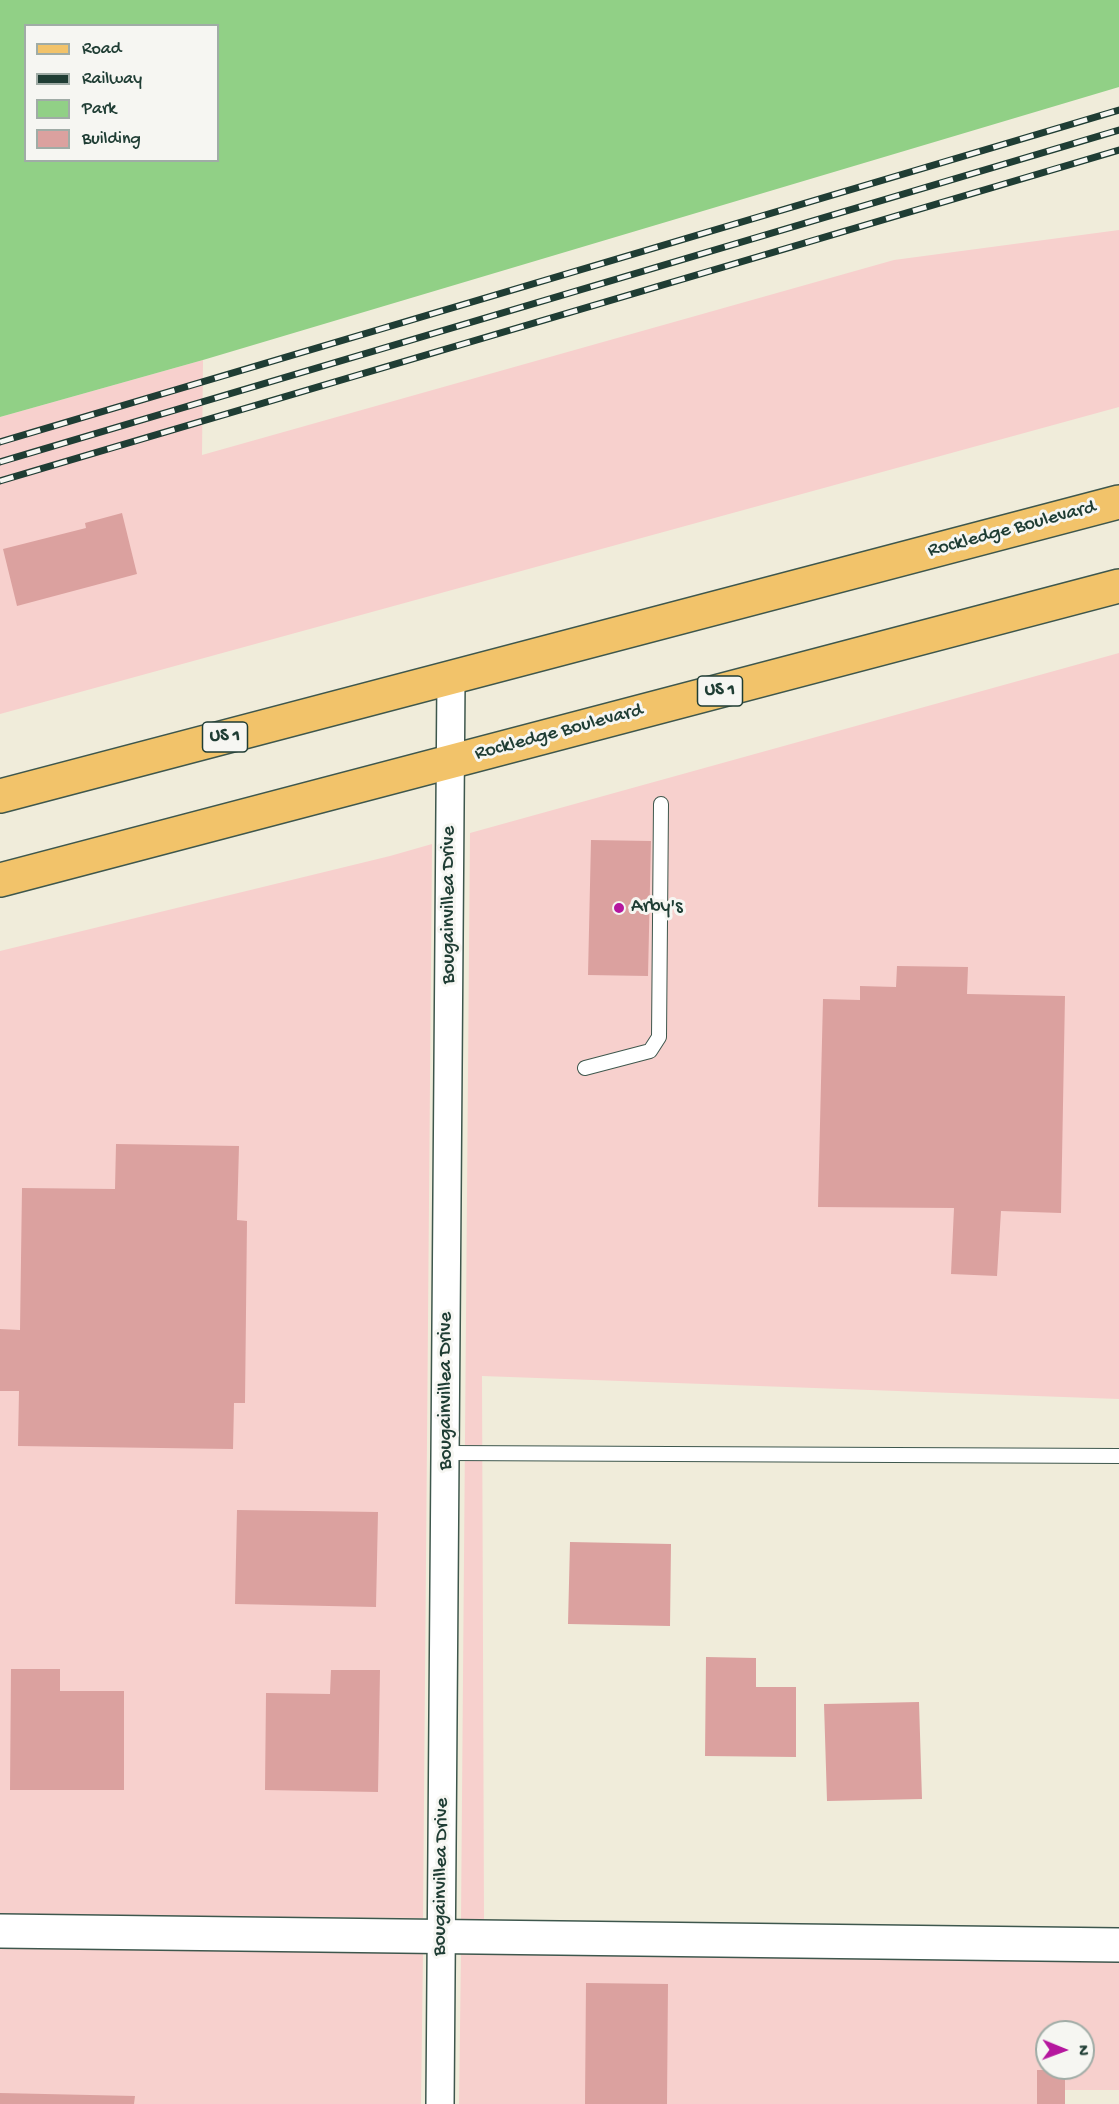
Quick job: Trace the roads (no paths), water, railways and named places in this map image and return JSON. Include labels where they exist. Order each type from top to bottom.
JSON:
[{"type":"main road","name":"Rockledge Boulevard","points":[[0,796],[1119,502]]},
{"type":"main road","name":"Rockledge Boulevard","points":[[0,880],[1119,586]]},
{"type":"street","name":"Bougainvillea Drive","points":[[440,2104],[451,678]]},
{"type":"street","points":[[0,1931],[1119,1945]]},
{"type":"lane","points":[[585,1068],[650,1051],[659,1037],[661,804]]},
{"type":"lane","points":[[446,1453],[1119,1456]]},
{"type":"railway","points":[[0,442],[1119,110]]},
{"type":"railway","points":[[0,462],[1119,130]]},
{"type":"railway","points":[[0,481],[1119,150]]},
{"type":"place","name":"Arby's","points":[[619,908]]}]
